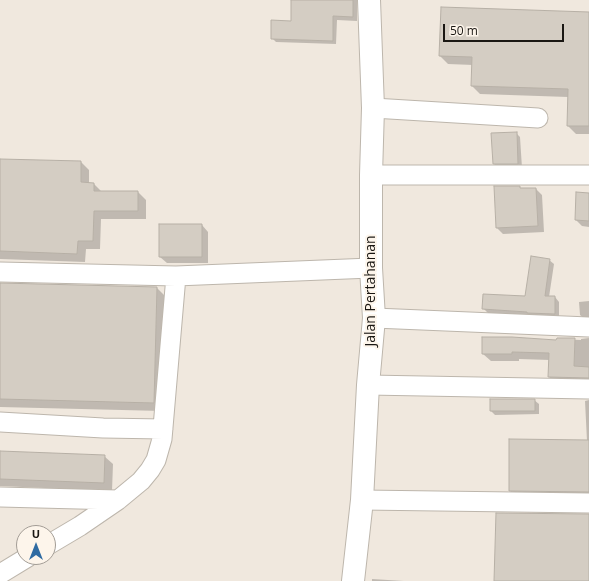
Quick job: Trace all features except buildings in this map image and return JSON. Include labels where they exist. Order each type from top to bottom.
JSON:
[{"type":"main road","name":"Jalan Pertahanan","points":[[353,581],[362,500],[368,386],[374,318],[371,268],[373,108],[370,0]]},
{"type":"street","points":[[373,108],[538,118]]},
{"type":"street","points":[[371,175],[589,175]]},
{"type":"street","points":[[0,272],[176,276],[371,268]]},
{"type":"street","points":[[56,540],[118,500],[141,480],[156,460],[163,429],[176,276]]},
{"type":"street","points":[[374,318],[589,327]]},
{"type":"street","points":[[368,386],[589,389]]},
{"type":"street","points":[[0,422],[103,428],[163,429]]},
{"type":"street","points":[[0,497],[118,500]]},
{"type":"street","points":[[362,500],[589,503]]},
{"type":"street","points":[[0,574],[16,564]]}]
